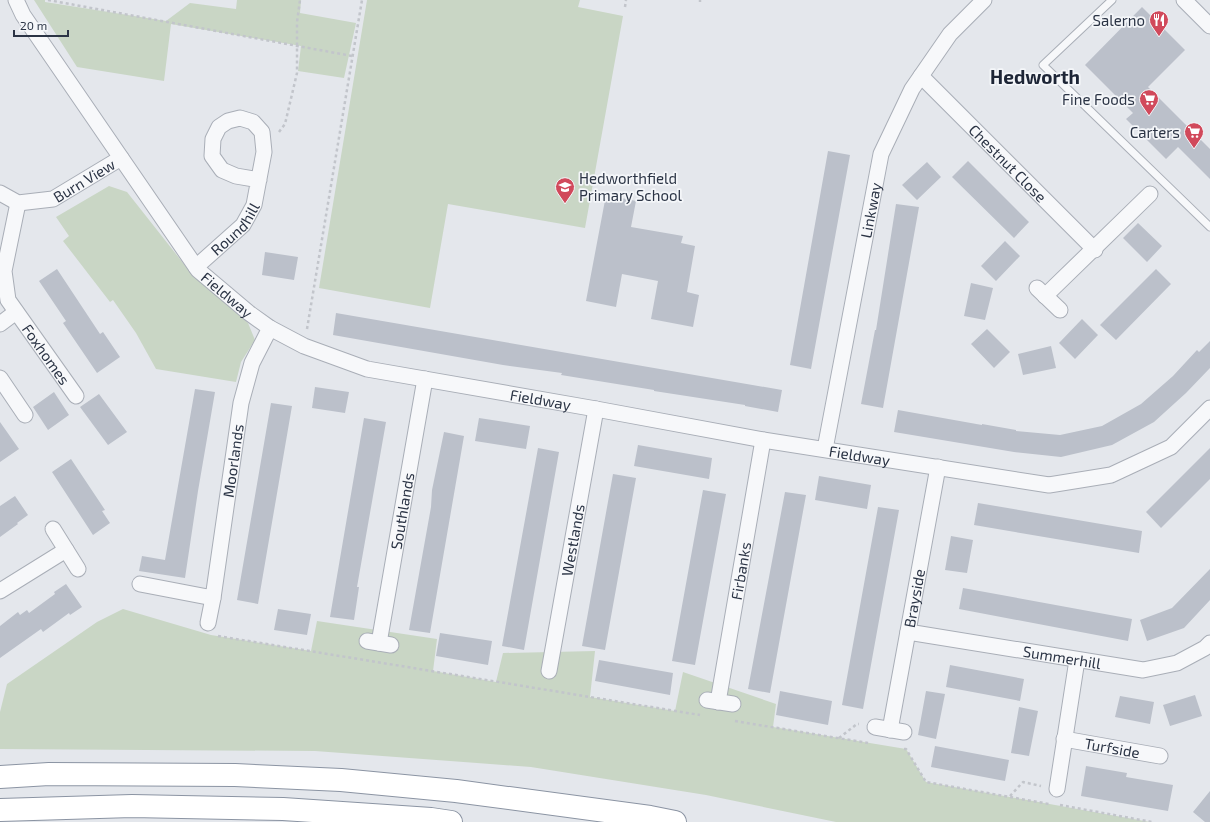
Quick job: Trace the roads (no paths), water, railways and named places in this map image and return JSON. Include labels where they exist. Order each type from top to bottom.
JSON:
[{"type":"highway","points":[[0,777],[49,774],[235,775],[341,780],[456,791],[650,817],[675,822]]},
{"type":"highway","points":[[0,810],[132,806],[283,809],[451,822]]},
{"type":"street","name":"Fieldway","points":[[16,0],[23,15],[196,268],[249,313],[270,328],[304,346],[367,369],[763,440],[1049,485],[1111,475],[1171,447],[1210,408]]},
{"type":"street","name":"Linkway","points":[[825,450],[881,154],[912,89],[950,34],[984,0]]},
{"type":"street","points":[[1184,0],[1210,26]]},
{"type":"street","name":"Chestnut Close","points":[[921,76],[1095,250]]},
{"type":"street","name":"Roundhill","points":[[196,268],[243,225],[254,205],[264,152],[262,132],[253,122],[240,118],[228,121],[219,128],[213,139],[212,156],[222,170],[236,176],[258,180]]},
{"type":"street","name":"Burn View","points":[[18,203],[53,199],[121,158]]},
{"type":"street","points":[[0,193],[18,203]]},
{"type":"street","points":[[1060,310],[1041,292],[1095,250],[1150,194]]},
{"type":"street","name":"Foxhomes","points":[[18,203],[4,271],[8,300],[76,396]]},
{"type":"street","name":"Foxhomes","points":[[0,324],[16,312]]},
{"type":"street","name":"Moorlands","points":[[208,623],[242,403],[252,363],[270,328]]},
{"type":"street","points":[[0,378],[26,415]]},
{"type":"street","name":"Southlands","points":[[379,643],[425,379]]},
{"type":"street","name":"Westlands","points":[[550,671],[596,409]]},
{"type":"street","name":"Firbanks","points":[[733,704],[712,701],[763,440]]},
{"type":"street","name":"Brayside","points":[[890,730],[938,468]]},
{"type":"street","points":[[53,529],[78,569]]},
{"type":"street","points":[[0,591],[66,550]]},
{"type":"street","points":[[140,584],[213,598]]},
{"type":"street","name":"Summerhill","points":[[908,632],[1143,670],[1177,663],[1205,648],[1210,643]]},
{"type":"street","name":"Turfside","points":[[1056,789],[1077,660]]},
{"type":"street","name":"Turfside","points":[[1064,739],[1160,756]]},
{"type":"lane","points":[[1112,0],[1043,65],[1210,227]]},
{"type":"place","name":"Salerno","points":[[1159,37]]},
{"type":"place","name":"Fine Foods","points":[[1149,116]]},
{"type":"place","name":"Carters","points":[[1194,149]]},
{"type":"place","name":"Hedworthfield Primary School","points":[[565,204]]},
{"type":"district","name":"Hedworth","points":[[1035,76]]}]
